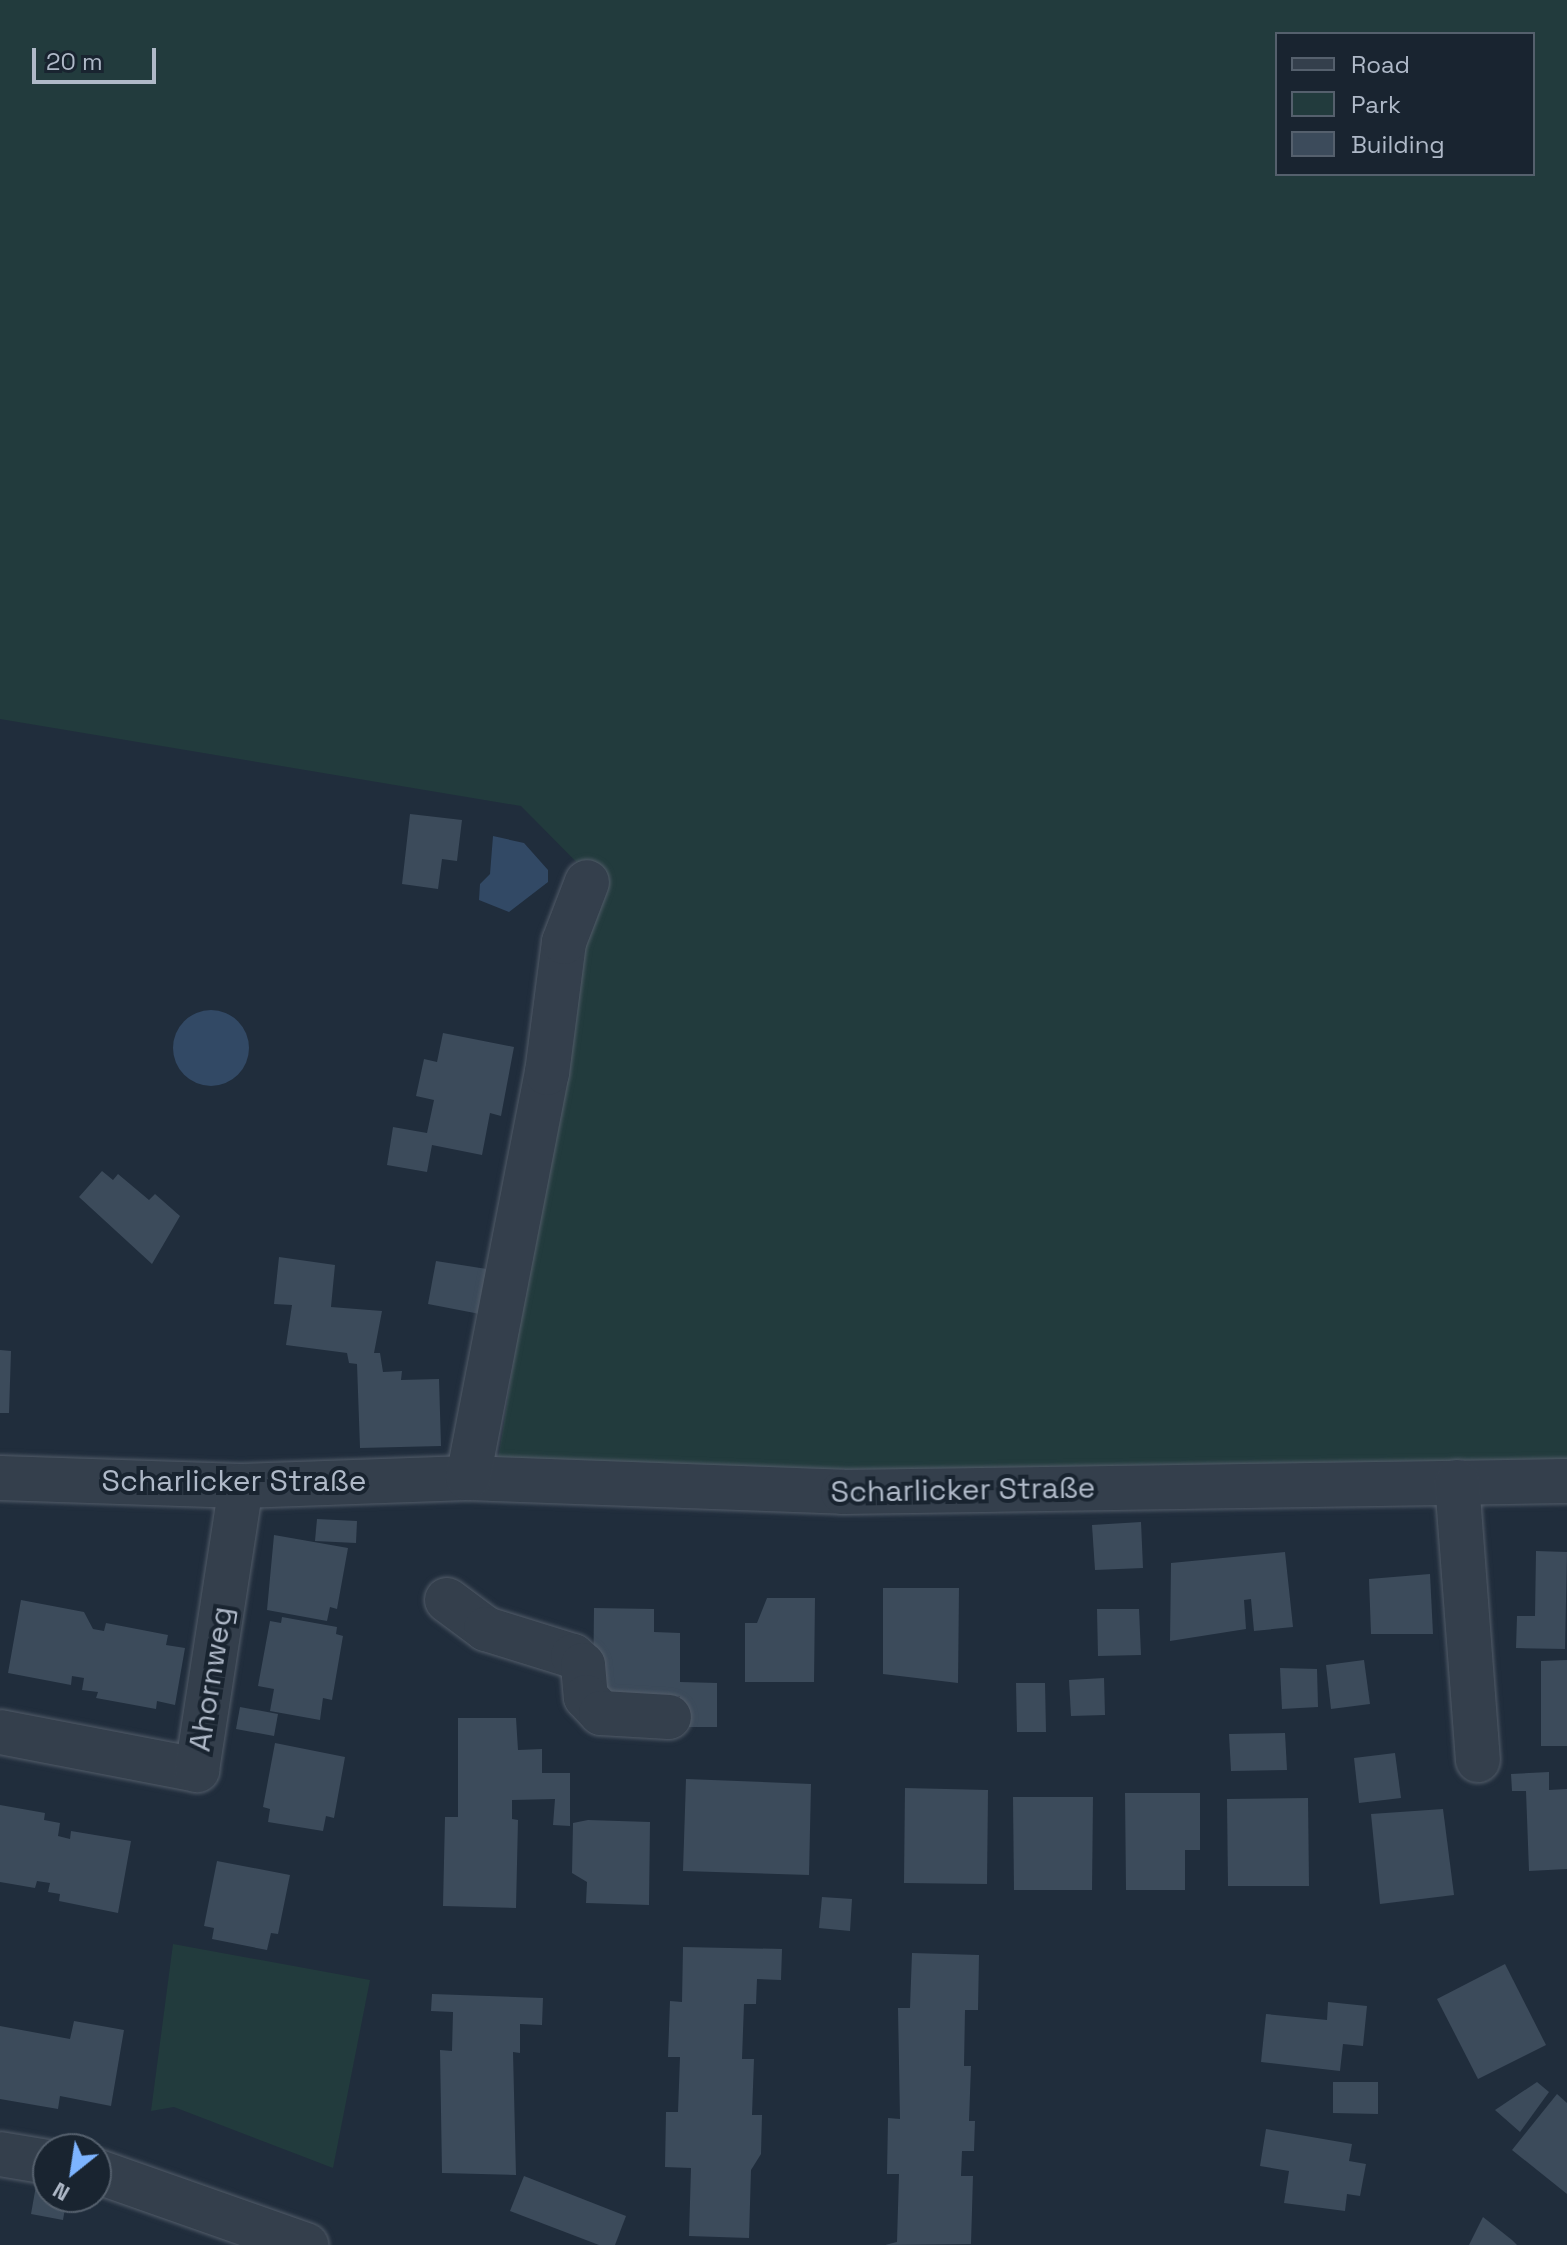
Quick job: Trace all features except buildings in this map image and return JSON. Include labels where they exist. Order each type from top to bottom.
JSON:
[{"type":"street","points":[[468,1478],[547,1073],[564,942],[587,882]]},
{"type":"street","name":"Scharlicker Straße","points":[[0,1478],[241,1486],[468,1478],[843,1492],[1567,1481]]},
{"type":"street","points":[[1457,1482],[1478,1760]]},
{"type":"street","name":"Ahornweg","points":[[0,1732],[197,1770],[241,1486]]},
{"type":"street","points":[[447,1600],[486,1629],[573,1656],[583,1665],[586,1697],[601,1713],[669,1717]]},
{"type":"street","points":[[0,2154],[32,2159]]},
{"type":"street","points":[[112,2177],[306,2245]]},
{"type":"green space","points":[[0,0],[1567,0],[1567,1465],[1152,1473],[497,1466],[576,968],[600,886],[521,806],[0,719]]},
{"type":"green space","points":[[173,1944],[370,1980],[333,2168],[174,2107],[151,2111]]},
{"type":"water","points":[[493,836],[524,843],[548,870],[548,882],[509,912],[479,900],[480,884],[490,874]]},
{"type":"water","points":[[211,1010],[225,1013],[238,1021],[246,1034],[249,1048],[246,1062],[238,1075],[225,1083],[211,1086],[197,1083],[184,1075],[176,1062],[173,1048],[176,1034],[184,1021],[197,1013]]}]
